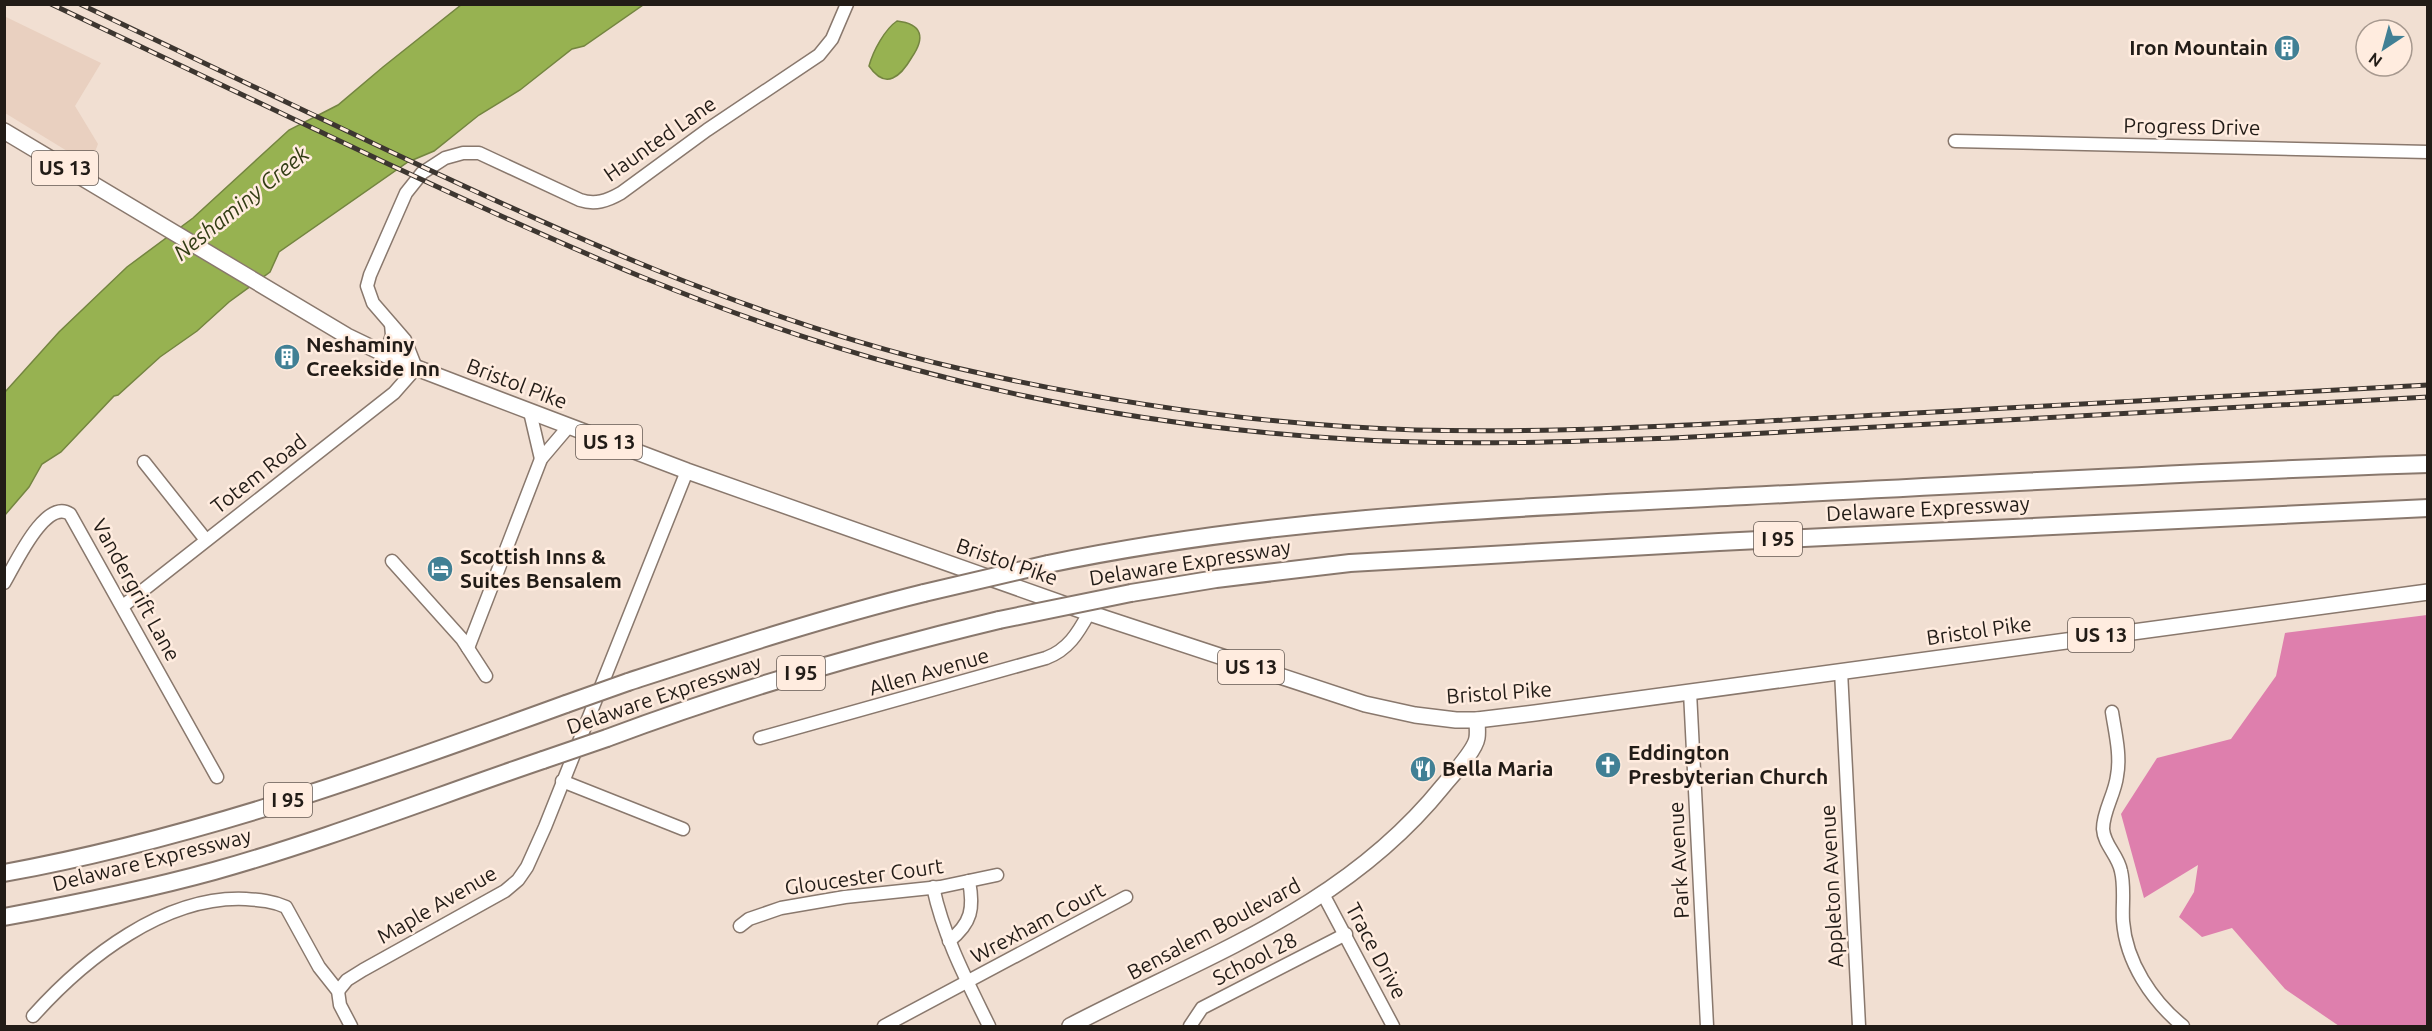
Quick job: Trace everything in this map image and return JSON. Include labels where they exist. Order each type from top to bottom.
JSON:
[{"type":"highway","name":"Delaware Expressway","points":[[4,873],[131,847],[253,812],[791,628],[924,593],[1048,564],[1152,544],[1253,529],[1373,517],[2048,480],[2427,465]]},
{"type":"highway","name":"Delaware Expressway","points":[[4,917],[75,904],[215,870],[372,819],[783,678],[924,638],[1131,593],[1275,571],[1350,563],[1719,542],[2427,508]]},
{"type":"main road","name":"Bristol Pike","points":[[4,131],[276,294],[385,356],[687,471],[1089,614],[1377,707],[1428,717],[1477,720],[2427,592]]},
{"type":"main road","name":"Bensalem Boulevard","points":[[1070,1026],[1265,930],[1323,894],[1373,857],[1437,794],[1476,744],[1477,720]]},
{"type":"street","name":"Haunted Lane","points":[[416,368],[405,340],[369,297],[368,280],[406,193],[416,179],[429,168],[454,155],[479,153],[580,200],[593,203],[606,200],[621,193],[707,130],[819,55],[832,39],[847,4]]},
{"type":"street","name":"Progress Drive","points":[[1955,141],[2427,152]]},
{"type":"street","points":[[385,356],[392,335],[391,324]]},
{"type":"street","name":"Totem Road","points":[[123,606],[394,393],[416,368]]},
{"type":"street","points":[[530,412],[541,459]]},
{"type":"street","points":[[468,648],[541,459],[569,426]]},
{"type":"street","points":[[144,462],[206,540]]},
{"type":"street","name":"Maple Avenue","points":[[338,991],[347,980],[363,970],[494,899],[518,880],[535,851],[687,471]]},
{"type":"street","name":"Vandergrift Lane","points":[[4,583],[37,528],[52,513],[63,510],[74,519],[217,777]]},
{"type":"street","points":[[392,561],[468,648],[486,676]]},
{"type":"street","name":"Allen Avenue","points":[[760,738],[864,711],[1046,658],[1071,641],[1089,614]]},
{"type":"street","name":"Appleton Avenue","points":[[1841,671],[1858,1026]]},
{"type":"street","name":"Park Avenue","points":[[1690,692],[1707,1026]]},
{"type":"street","points":[[2112,711],[2118,768],[2104,818],[2104,834],[2122,874],[2126,939],[2132,958],[2147,985],[2167,1012],[2184,1026]]},
{"type":"street","points":[[562,781],[683,829]]},
{"type":"street","name":"Gloucester Court","points":[[740,926],[749,919],[781,908],[845,897],[933,887],[997,875]]},
{"type":"street","points":[[949,941],[972,912],[973,902],[969,881]]},
{"type":"street","points":[[933,887],[949,941],[989,1026]]},
{"type":"street","name":"Trace Drive","points":[[1323,894],[1393,1026]]},
{"type":"street","name":"Wrexham Court","points":[[884,1026],[1126,897]]},
{"type":"street","points":[[33,1016],[83,967],[141,927],[192,905],[227,898],[264,900],[286,907],[319,967],[338,991],[340,1005],[351,1026]]},
{"type":"street","name":"School 28","points":[[1190,1026],[1202,1008],[1346,934]]},
{"type":"shaded area","points":[[4,16],[101,63],[75,106],[98,144],[90,165],[5,113]]},
{"type":"shaded area","points":[[2427,615],[2427,1026],[2339,1026],[2285,989],[2232,928],[2202,937],[2179,917],[2194,892],[2198,865],[2144,898],[2121,814],[2157,758],[2231,739],[2276,676],[2285,633]]},
{"type":"water","name":"Neshaminy Creek","points":[[461,5],[643,5],[584,46],[572,49],[520,90],[479,115],[434,151],[408,162],[279,252],[270,272],[229,302],[197,331],[160,357],[118,395],[114,396],[61,452],[42,464],[29,487],[5,515],[5,392],[59,332],[127,267],[193,218],[289,130],[338,105]]},
{"type":"water","points":[[897,21],[912,25],[917,29],[919,44],[908,64],[898,75],[893,78],[881,78],[869,66],[880,41]]},
{"type":"railway","points":[[51,4],[513,221],[707,303],[773,327],[909,368],[1017,394],[1127,415],[1293,435],[1389,441],[1510,443],[1673,438],[2428,397]]},
{"type":"railway","points":[[80,4],[510,207],[656,270],[729,298],[880,348],[1014,381],[1128,402],[1300,423],[1474,431],[1705,424],[2428,385]]},
{"type":"place","name":"Iron Mountain","points":[[2287,48]]},
{"type":"place","name":"Neshaminy Creekside Inn","points":[[287,357]]},
{"type":"place","name":"Scottish Inns & Suites Bensalem","points":[[440,569]]},
{"type":"place","name":"Eddington Presbyterian Church","points":[[1608,765]]},
{"type":"place","name":"Bella Maria","points":[[1423,769]]}]
